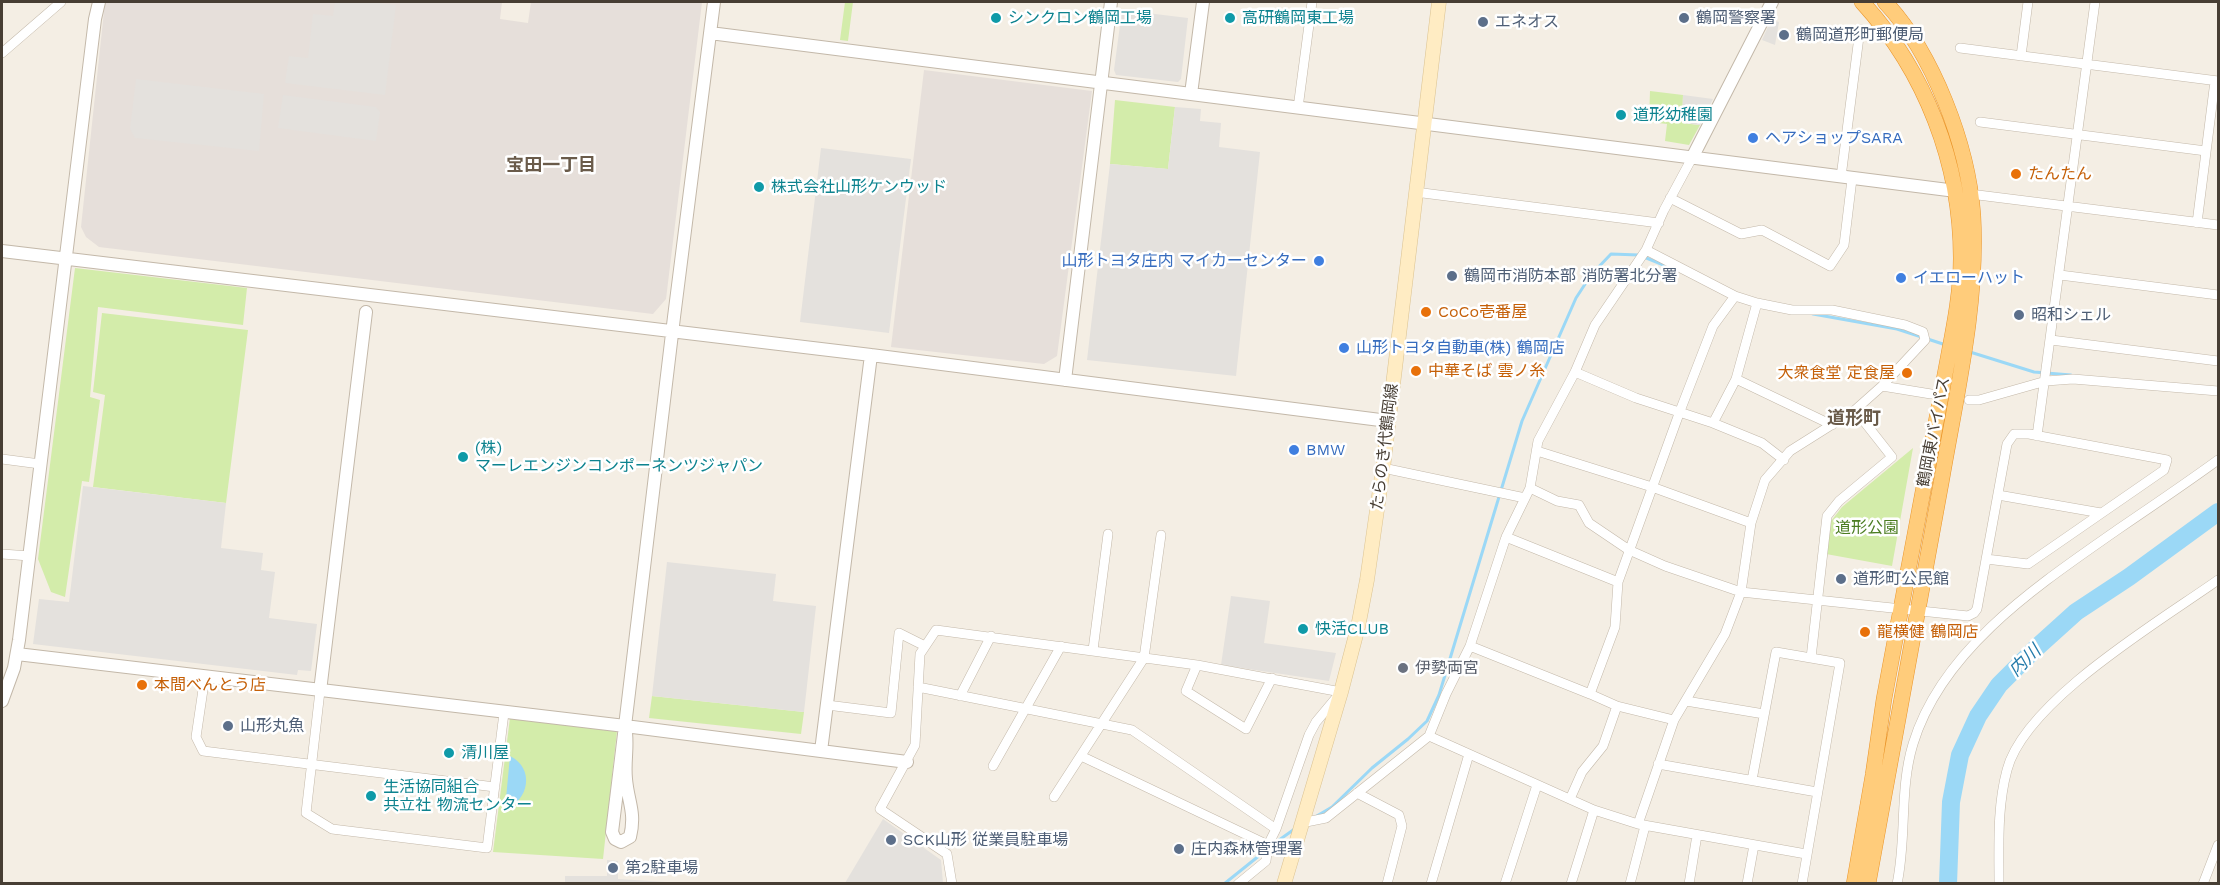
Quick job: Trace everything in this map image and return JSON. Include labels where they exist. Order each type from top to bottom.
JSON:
[{"type":"highway","name":"鶴岡東バイパス","points":[[1854,884],[1874,775],[1884,699],[1957,309],[1963,192],[1929,102],[1884,28],[1862,2]]},
{"type":"highway","name":"鶴岡東バイパス","points":[[1868,884],[1919,610],[1970,310],[1974,258],[1955,131],[1940,88],[1926,59],[1885,2]]},
{"type":"main road","name":"たらのき代鶴岡線","points":[[1284,884],[1341,692],[1365,590],[1383,468],[1438,2]]},
{"type":"street","points":[[2,53],[61,2]]},
{"type":"street","points":[[2,701],[17,654],[94,19],[99,2]]},
{"type":"street","points":[[625,726],[628,740],[626,781],[634,814],[630,837],[621,842],[615,839],[612,832],[672,332],[714,2]]},
{"type":"street","points":[[1065,380],[1111,2]]},
{"type":"street","points":[[1191,94],[1203,2]]},
{"type":"street","points":[[1298,108],[1312,2]]},
{"type":"street","points":[[1301,822],[1326,818],[1429,736],[1446,694],[1470,646],[1506,537],[1530,488],[1538,441],[1575,372],[1595,325],[1646,250],[1670,198],[1772,2]]},
{"type":"street","points":[[2021,56],[2028,2]]},
{"type":"street","points":[[2037,436],[2095,2]]},
{"type":"street","points":[[1670,198],[1742,234],[1761,230],[1830,266],[1844,245],[1847,178],[1860,29]]},
{"type":"street","points":[[710,33],[2218,225]]},
{"type":"street","points":[[1960,48],[2217,81],[2197,222]]},
{"type":"street","points":[[1980,122],[2206,151]]},
{"type":"street","points":[[1415,192],[1659,222]]},
{"type":"street","points":[[2,250],[1388,421]]},
{"type":"street","points":[[1630,884],[1658,764],[1674,720],[1725,634],[1741,592],[1751,523],[1764,480],[1791,451],[1855,410],[1882,386],[1925,340],[1923,332],[1905,325],[1832,310],[1792,310],[1735,297],[1646,250]]},
{"type":"street","points":[[2060,275],[2218,295]]},
{"type":"street","points":[[1590,694],[1615,627],[1618,582],[1652,487],[1713,326],[1735,297]]},
{"type":"street","points":[[1713,423],[1736,379],[1757,303]]},
{"type":"street","points":[[366,312],[306,813],[332,829],[487,848],[504,713]]},
{"type":"street","points":[[2051,340],[2218,361]]},
{"type":"street","points":[[821,750],[871,356]]},
{"type":"street","points":[[1575,372],[1636,398],[1680,411],[1762,443],[1784,460]]},
{"type":"street","points":[[1736,379],[1832,425]]},
{"type":"street","points":[[1969,400],[1979,400],[2046,381],[2073,379],[2218,391]]},
{"type":"street","points":[[1882,386],[1931,394]]},
{"type":"street","points":[[1811,658],[1827,516],[1839,501],[1892,457],[1855,410]]},
{"type":"street","points":[[1530,488],[1557,501],[1579,506],[1590,522],[1629,550],[1665,566],[1741,592],[1968,616],[1977,609],[1986,559],[1998,495],[2007,444],[2011,437],[2019,433],[2166,460],[2164,470],[2028,564],[1986,559]]},
{"type":"street","points":[[1537,451],[1652,487],[1751,523]]},
{"type":"street","points":[[2,459],[40,464]]},
{"type":"street","points":[[1897,884],[1904,786],[1913,742],[1934,696],[1970,648],[2017,603],[2084,553],[2218,460]]},
{"type":"street","points":[[1383,468],[1525,498]]},
{"type":"street","points":[[1998,495],[2102,513]]},
{"type":"street","points":[[1093,650],[1108,534]]},
{"type":"street","points":[[1054,797],[1144,658],[1161,535]]},
{"type":"street","points":[[1506,537],[1618,582]]},
{"type":"street","points":[[2,554],[30,556]]},
{"type":"street","points":[[1999,884],[1999,809],[2007,768],[2016,746],[2030,727],[2057,699],[2095,666],[2218,580]]},
{"type":"street","points":[[952,884],[947,854],[880,809],[915,745],[920,654],[936,630],[1197,665],[1341,692],[1316,722],[1309,735],[1276,829],[1268,845],[1266,861],[1238,884]]},
{"type":"street","points":[[827,705],[891,712],[898,633],[925,646]]},
{"type":"street","points":[[960,696],[991,636]]},
{"type":"street","points":[[993,766],[1061,646]]},
{"type":"street","points":[[1470,646],[1617,706],[1674,720]]},
{"type":"street","points":[[1752,780],[1776,652],[1840,663],[1802,884]]},
{"type":"street","points":[[17,654],[907,762]]},
{"type":"street","points":[[1197,665],[1186,692],[1246,729],[1272,678]]},
{"type":"street","points":[[205,676],[196,737],[203,750],[495,787]]},
{"type":"street","points":[[918,687],[1132,730],[1276,829]]},
{"type":"street","points":[[1686,701],[1764,714]]},
{"type":"street","points":[[1570,799],[1582,772],[1603,746],[1617,706]]},
{"type":"street","points":[[1429,736],[1594,810],[1642,825],[1806,855]]},
{"type":"street","points":[[1431,884],[1469,754]]},
{"type":"street","points":[[1080,756],[1268,845]]},
{"type":"street","points":[[1658,764],[1818,792]]},
{"type":"street","points":[[1505,884],[1537,785]]},
{"type":"street","points":[[1356,793],[1399,815],[1402,826],[1387,884]]},
{"type":"street","points":[[1572,884],[1594,810]]},
{"type":"street","points":[[1689,884],[1697,835]]},
{"type":"street","points":[[1747,884],[1754,845]]},
{"type":"street","points":[[2203,884],[2218,845]]},
{"type":"shaded area","points":[[105,2],[502,2],[500,19],[528,23],[531,2],[702,2],[666,299],[653,314],[99,247],[86,237],[81,227]]},
{"type":"shaded area","points":[[335,2],[396,5],[385,95],[285,83],[289,56],[308,58],[313,14],[333,16]]},
{"type":"shaded area","points":[[1122,10],[1188,18],[1181,79],[1178,82],[1116,75],[1114,70]]},
{"type":"shaded area","points":[[1771,20],[1779,22],[1775,45],[1762,40]]},
{"type":"shaded area","points":[[924,70],[1092,91],[1057,356],[1044,364],[891,347]]},
{"type":"shaded area","points":[[136,79],[264,94],[259,151],[135,138],[130,129]]},
{"type":"shaded area","points":[[283,95],[376,107],[380,112],[376,141],[278,128]]},
{"type":"shaded area","points":[[1683,95],[1713,99],[1700,125],[1682,123]]},
{"type":"shaded area","points":[[1175,107],[1201,109],[1200,121],[1221,123],[1219,147],[1260,152],[1236,376],[1087,360],[1110,164],[1168,169]]},
{"type":"shaded area","points":[[821,148],[911,159],[889,333],[800,322]]},
{"type":"shaded area","points":[[83,486],[226,503],[221,548],[263,553],[261,570],[275,572],[269,618],[317,624],[311,671],[298,670],[297,675],[33,644],[39,599],[69,602]]},
{"type":"shaded area","points":[[667,562],[776,574],[773,601],[816,606],[804,712],[652,696]]},
{"type":"shaded area","points":[[1231,596],[1270,601],[1264,643],[1336,653],[1329,681],[1221,665]]},
{"type":"shaded area","name":"SCK山形 従業員駐車場","points":[[883,819],[941,860],[943,883],[845,883]]},
{"type":"shaded area","name":"第2駐車場","points":[[607,860],[618,861],[618,879],[682,883],[565,883],[565,876],[607,876]]},
{"type":"green space","points":[[845,2],[853,2],[848,41],[840,40]]},
{"type":"green space","points":[[1650,91],[1683,95],[1682,123],[1700,125],[1689,145],[1665,141],[1667,124],[1649,122]]},
{"type":"green space","points":[[1115,100],[1175,107],[1168,169],[1110,164]]},
{"type":"green space","points":[[75,268],[247,288],[243,325],[98,307],[90,397],[100,400],[89,482],[82,481],[65,597],[51,592],[38,559]]},
{"type":"green space","points":[[102,313],[248,330],[226,503],[93,487],[105,395],[93,392]]},
{"type":"green space","name":"道形公園","points":[[1913,448],[1892,566],[1826,554],[1831,521],[1842,507]]},
{"type":"green space","points":[[652,696],[804,712],[801,734],[649,718]]},
{"type":"green space","points":[[510,718],[617,731],[603,859],[493,852]]},
{"type":"water","points":[[510,756],[523,768],[526,784],[519,799],[505,809]]},
{"type":"waterway","points":[[1315,817],[1332,807],[1372,768],[1427,721],[1439,695],[1522,421],[1576,298],[1591,275],[1611,254],[1639,255],[1671,268]]},
{"type":"waterway","points":[[1813,314],[1897,329],[1946,345]]},
{"type":"waterway","points":[[1970,352],[2034,372],[2071,375]]},
{"type":"waterway","name":"内川","points":[[1948,884],[1951,802],[1960,755],[1978,716],[1999,685],[2076,612],[2129,577],[2218,512]]},
{"type":"waterway","points":[[1272,845],[1296,828]]},
{"type":"waterway","points":[[1224,884],[1265,851]]},
{"type":"place","name":"シンクロン鶴岡工場","points":[[996,18]]},
{"type":"place","name":"高研鶴岡東工場","points":[[1230,18]]},
{"type":"place","name":"鶴岡警察署","points":[[1684,18]]},
{"type":"place","name":"エネオス","points":[[1483,22]]},
{"type":"place","name":"鶴岡道形町郵便局","points":[[1784,35]]},
{"type":"place","name":"道形幼稚園","points":[[1621,115]]},
{"type":"place","name":"ヘアショップSARA","points":[[1753,138]]},
{"type":"place","name":"たんたん","points":[[2016,174]]},
{"type":"place","name":"株式会社山形ケンウッド","points":[[759,187]]},
{"type":"place","name":"山形トヨタ庄内 マイカーセンター","points":[[1319,261]]},
{"type":"place","name":"鶴岡市消防本部 消防署北分署","points":[[1452,276]]},
{"type":"place","name":"イエローハット","points":[[1901,278]]},
{"type":"place","name":"CoCo壱番屋","points":[[1426,312]]},
{"type":"place","name":"昭和シェル","points":[[2019,315]]},
{"type":"place","name":"山形トヨタ自動車(株) 鶴岡店","points":[[1344,348]]},
{"type":"place","name":"中華そば 雲ノ糸","points":[[1416,371]]},
{"type":"place","name":"大衆食堂 定食屋","points":[[1907,373]]},
{"type":"place","name":"BMW","points":[[1294,450]]},
{"type":"place","name":"(株) マーレエンジンコンポーネンツジャパン","points":[[463,457]]},
{"type":"place","name":"道形町公民館","points":[[1841,579]]},
{"type":"place","name":"快活CLUB","points":[[1303,629]]},
{"type":"place","name":"龍横健 鶴岡店","points":[[1865,632]]},
{"type":"place","name":"伊勢両宮","points":[[1403,668]]},
{"type":"place","name":"本間べんとう店","points":[[142,685]]},
{"type":"place","name":"山形丸魚","points":[[228,726]]},
{"type":"place","name":"清川屋","points":[[449,753]]},
{"type":"place","name":"生活協同組合 共立社 物流センター","points":[[371,796]]},
{"type":"place","name":"SCK山形 従業員駐車場","points":[[891,840]]},
{"type":"place","name":"庄内森林管理署","points":[[1179,849]]},
{"type":"place","name":"第2駐車場","points":[[613,868]]},
{"type":"district","name":"宝田一丁目","points":[[551,166]]},
{"type":"district","name":"道形町","points":[[1854,419]]}]
